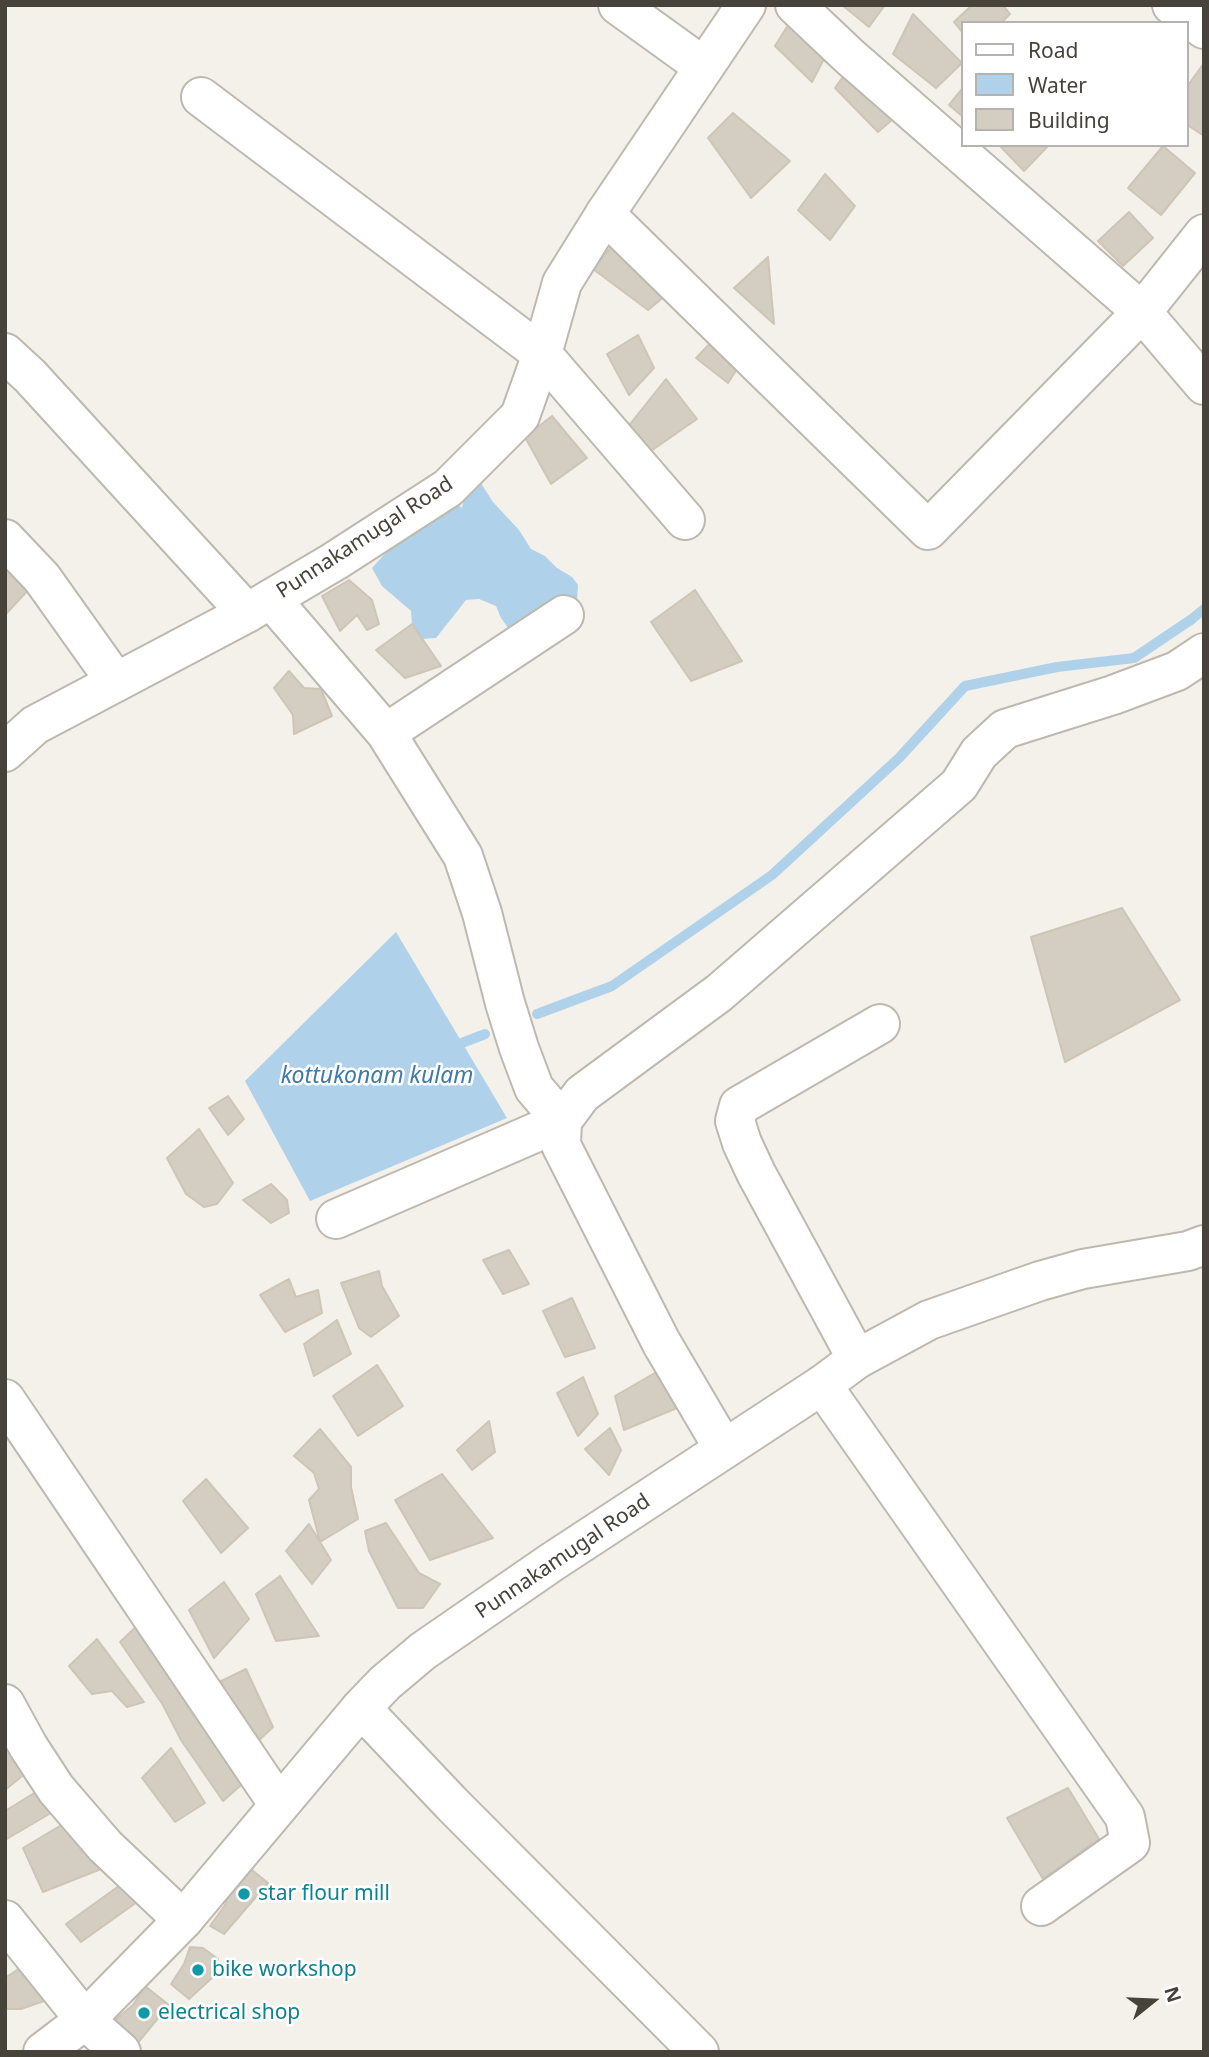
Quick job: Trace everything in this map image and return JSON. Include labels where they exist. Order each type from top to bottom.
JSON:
[{"type":"street","points":[[618,5],[704,67]]},
{"type":"street","name":"Punnakamugal Road","points":[[5,752],[35,725],[259,606],[448,488],[520,416],[542,355],[562,283],[605,214],[746,5]]},
{"type":"street","points":[[795,5],[849,56],[1142,312],[1204,385]]},
{"type":"street","points":[[1172,5],[1204,29]]},
{"type":"street","points":[[201,97],[542,355],[685,520]]},
{"type":"street","points":[[605,214],[928,530],[1142,312],[1204,234]]},
{"type":"street","points":[[5,353],[386,733],[463,856],[482,913],[505,1003],[534,1088],[562,1121],[561,1145],[661,1342],[724,1449]]},
{"type":"street","points":[[5,538],[42,579],[116,682]]},
{"type":"street","points":[[386,733],[564,615]]},
{"type":"street","points":[[337,1219],[562,1121],[582,1094],[719,993],[959,785],[979,754],[1005,729],[1113,695],[1177,671],[1204,653]]},
{"type":"street","points":[[857,1359],[756,1172],[735,1121],[739,1106],[880,1024]]},
{"type":"street","name":"Punnakamugal Road","points":[[43,2052],[85,2020],[183,1920],[361,1709],[385,1683],[422,1651],[857,1359],[929,1320],[1040,1281],[1083,1269],[1188,1251],[1204,1245]]},
{"type":"street","points":[[822,1385],[1125,1817],[1130,1843],[1041,1906]]},
{"type":"street","points":[[5,1399],[279,1805]]},
{"type":"street","points":[[5,1704],[27,1746],[56,1789],[105,1846],[183,1920]]},
{"type":"street","points":[[361,1709],[699,2052]]},
{"type":"street","points":[[5,1920],[85,2020],[121,2052]]},
{"type":"water","points":[[477,477],[493,502],[519,530],[531,549],[545,556],[557,568],[572,577],[578,585],[577,600],[562,596],[513,635],[496,606],[479,599],[466,600],[436,638],[421,639],[412,624],[411,611],[382,586],[372,568],[390,548],[449,495],[462,508],[466,486]]},
{"type":"water","name":"kottukonam kulam","points":[[396,932],[507,1118],[310,1201],[245,1081]]},
{"type":"building","points":[[842,5],[885,5],[869,27]]},
{"type":"building","points":[[972,5],[1003,5],[1010,14],[1003,21],[960,21],[960,30],[954,22]]},
{"type":"building","points":[[913,14],[960,61],[960,65],[936,88],[893,54]]},
{"type":"building","points":[[790,22],[826,55],[812,82],[775,46]]},
{"type":"building","points":[[1204,63],[1204,136],[1188,125],[1188,85]]},
{"type":"building","points":[[849,68],[900,113],[878,132],[835,88]]},
{"type":"building","points":[[960,91],[960,114],[949,105]]},
{"type":"building","points":[[733,113],[790,161],[751,198],[708,138]]},
{"type":"building","points":[[1001,147],[1047,147],[1024,171]]},
{"type":"building","points":[[1162,147],[1195,173],[1161,215],[1128,188]]},
{"type":"building","points":[[825,174],[855,206],[830,240],[798,210]]},
{"type":"building","points":[[1129,212],[1153,238],[1123,266],[1098,241]]},
{"type":"building","points":[[616,241],[672,290],[648,310],[593,269]]},
{"type":"building","points":[[768,257],[774,324],[734,288]]},
{"type":"building","points":[[719,334],[744,358],[728,383],[696,358]]},
{"type":"building","points":[[638,335],[654,368],[629,395],[607,354]]},
{"type":"building","points":[[666,379],[697,419],[651,451],[626,429]]},
{"type":"building","points":[[552,416],[587,458],[551,484],[525,437]]},
{"type":"building","points":[[5,564],[31,587],[5,615]]},
{"type":"building","points":[[349,580],[372,600],[379,624],[367,630],[357,615],[340,631],[322,596]]},
{"type":"building","points":[[695,590],[742,661],[691,681],[651,622]]},
{"type":"building","points":[[412,624],[441,666],[405,678],[376,650]]},
{"type":"building","points":[[289,671],[304,688],[321,689],[332,716],[294,734],[293,715],[274,688]]},
{"type":"building","points":[[1122,908],[1180,1000],[1065,1062],[1031,937]]},
{"type":"building","points":[[228,1096],[244,1119],[228,1135],[209,1108]]},
{"type":"building","points":[[199,1129],[233,1183],[217,1204],[204,1207],[186,1194],[167,1158]]},
{"type":"building","points":[[271,1184],[287,1200],[289,1213],[271,1223],[243,1200]]},
{"type":"building","points":[[509,1250],[529,1284],[503,1294],[483,1260]]},
{"type":"building","points":[[379,1271],[382,1286],[399,1316],[371,1337],[359,1328],[341,1283]]},
{"type":"building","points":[[289,1279],[296,1297],[318,1290],[322,1313],[285,1332],[260,1295]]},
{"type":"building","points":[[572,1298],[595,1348],[565,1357],[543,1311]]},
{"type":"building","points":[[337,1320],[351,1354],[314,1376],[304,1344]]},
{"type":"building","points":[[377,1365],[403,1406],[358,1436],[333,1396]]},
{"type":"building","points":[[660,1370],[677,1408],[624,1430],[615,1396]]},
{"type":"building","points":[[583,1377],[598,1414],[578,1436],[557,1393]]},
{"type":"building","points":[[489,1421],[495,1452],[472,1470],[457,1450]]},
{"type":"building","points":[[610,1428],[621,1450],[609,1475],[585,1449]]},
{"type":"building","points":[[320,1429],[351,1467],[351,1487],[358,1519],[320,1542],[309,1500],[319,1489],[314,1473],[294,1456]]},
{"type":"building","points":[[442,1474],[493,1538],[430,1560],[395,1500]]},
{"type":"building","points":[[206,1479],[248,1528],[221,1553],[183,1501]]},
{"type":"building","points":[[386,1523],[419,1573],[440,1584],[423,1608],[398,1608],[369,1551],[365,1531]]},
{"type":"building","points":[[309,1524],[331,1560],[312,1584],[286,1551]]},
{"type":"building","points":[[280,1576],[319,1636],[276,1641],[256,1594]]},
{"type":"building","points":[[224,1582],[249,1619],[214,1658],[189,1610]]},
{"type":"building","points":[[144,1619],[248,1779],[223,1801],[120,1642]]},
{"type":"building","points":[[97,1639],[144,1702],[127,1707],[112,1691],[92,1694],[69,1666]]},
{"type":"building","points":[[246,1669],[273,1727],[251,1748],[209,1687]]},
{"type":"building","points":[[12,1746],[31,1769],[5,1790],[5,1750]]},
{"type":"building","points":[[171,1748],[205,1803],[175,1822],[142,1778]]},
{"type":"building","points":[[44,1787],[56,1810],[5,1840],[5,1811]]},
{"type":"building","points":[[1068,1788],[1099,1839],[1043,1879],[1007,1818]]},
{"type":"building","points":[[68,1821],[101,1869],[43,1892],[23,1848]]},
{"type":"building","name":"star flour mill","points":[[252,1870],[268,1883],[224,1934],[210,1926],[225,1905],[232,1883]]},
{"type":"building","points":[[123,1883],[137,1902],[81,1942],[66,1924]]},
{"type":"building","name":"bike workshop","points":[[190,1947],[203,1948],[218,1959],[213,1977],[189,1999],[171,1984],[184,1964]]},
{"type":"building","points":[[20,1968],[47,2000],[21,2009],[5,2009],[5,1978]]},
{"type":"building","name":"electrical shop","points":[[145,1986],[169,2005],[136,2045],[123,2041],[115,2020],[133,2005]]},
{"type":"waterway","points":[[537,1014],[612,986],[772,875],[899,758],[965,686],[1057,667],[1134,658],[1204,609]]},
{"type":"waterway","points":[[449,1048],[485,1034]]},
{"type":"place","name":"star flour mill","points":[[244,1894]]},
{"type":"place","name":"bike workshop","points":[[198,1970]]},
{"type":"place","name":"electrical shop","points":[[144,2013]]}]
